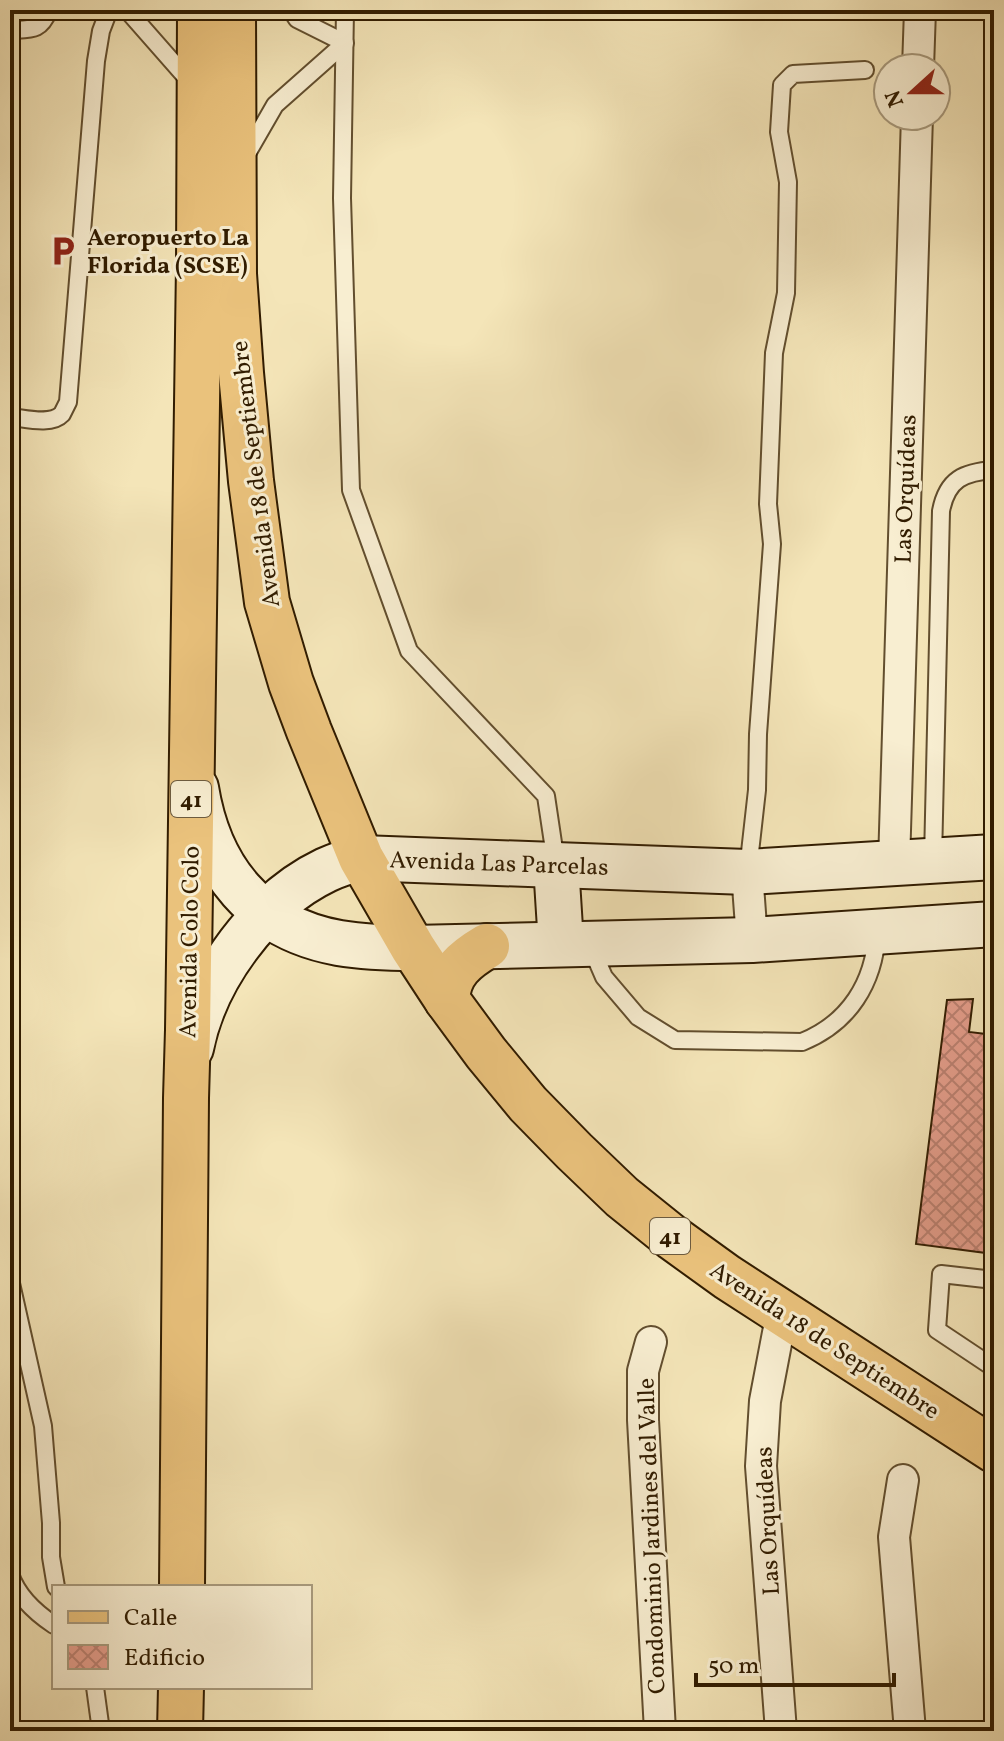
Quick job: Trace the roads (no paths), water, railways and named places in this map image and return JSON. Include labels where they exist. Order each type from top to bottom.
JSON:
[{"type":"main road","name":"Avenida Colo Colo","points":[[182,1585],[200,10]]},
{"type":"main road","name":"Avenida 18 de Septiembre","points":[[233,10],[234,274],[251,481],[267,602],[300,707],[361,858],[413,948],[486,1053],[528,1104],[622,1197],[727,1277],[994,1449]]},
{"type":"main road","points":[[191,738],[203,820],[217,856],[235,885],[267,913],[298,931],[339,943],[413,948],[752,940],[994,924]]},
{"type":"main road","name":"Avenida Las Parcelas","points":[[186,1098],[193,1037],[203,1008],[225,964],[267,913],[290,893],[315,876],[361,858],[747,872],[994,857]]},
{"type":"main road","points":[[556,865],[575,944]]},
{"type":"main road","points":[[447,1000],[447,990],[456,970],[487,946]]},
{"type":"main road","points":[[180,1731],[181,1689]]},
{"type":"street","points":[[919,52],[920,10]]},
{"type":"street","name":"Las Orquídeas","points":[[914,862],[917,132]]},
{"type":"street","points":[[747,872],[752,940]]},
{"type":"street","name":"Las Orquídeas","points":[[781,1731],[761,1466],[765,1401],[782,1312]]},
{"type":"street","name":"Condominio Jardines del Valle","points":[[651,1342],[643,1371],[643,1420],[660,1731]]},
{"type":"street","points":[[903,1480],[894,1537],[910,1731]]},
{"type":"lane","points":[[10,30],[36,29],[44,22],[49,10]]},
{"type":"lane","points":[[10,417],[57,418],[68,402],[96,61],[101,31],[109,10]]},
{"type":"lane","points":[[127,10],[200,93]]},
{"type":"lane","points":[[291,10],[297,19],[345,43]]},
{"type":"lane","points":[[345,10],[342,198],[351,490],[409,651],[546,796],[556,865]]},
{"type":"lane","points":[[234,176],[275,105],[345,43]]},
{"type":"lane","points":[[747,872],[757,790],[758,734],[772,544],[768,504],[774,353],[786,293],[788,182],[779,132],[782,85],[793,74],[865,70]]},
{"type":"lane","points":[[914,862],[941,511],[947,492],[963,476],[975,471],[994,470]]},
{"type":"lane","points":[[575,944],[638,1017],[675,1040],[802,1042],[843,1018],[865,985],[876,956],[877,932]]},
{"type":"lane","points":[[994,1280],[941,1274],[937,1330],[994,1368]]},
{"type":"lane","points":[[10,1279],[43,1426],[51,1557],[56,1585]]},
{"type":"lane","points":[[10,1574],[14,1584],[39,1615],[52,1624]]},
{"type":"lane","points":[[95,1689],[101,1731]]},
{"type":"place","name":"Aeropuerto La Florida (SCSE)","points":[[63,251]]}]
